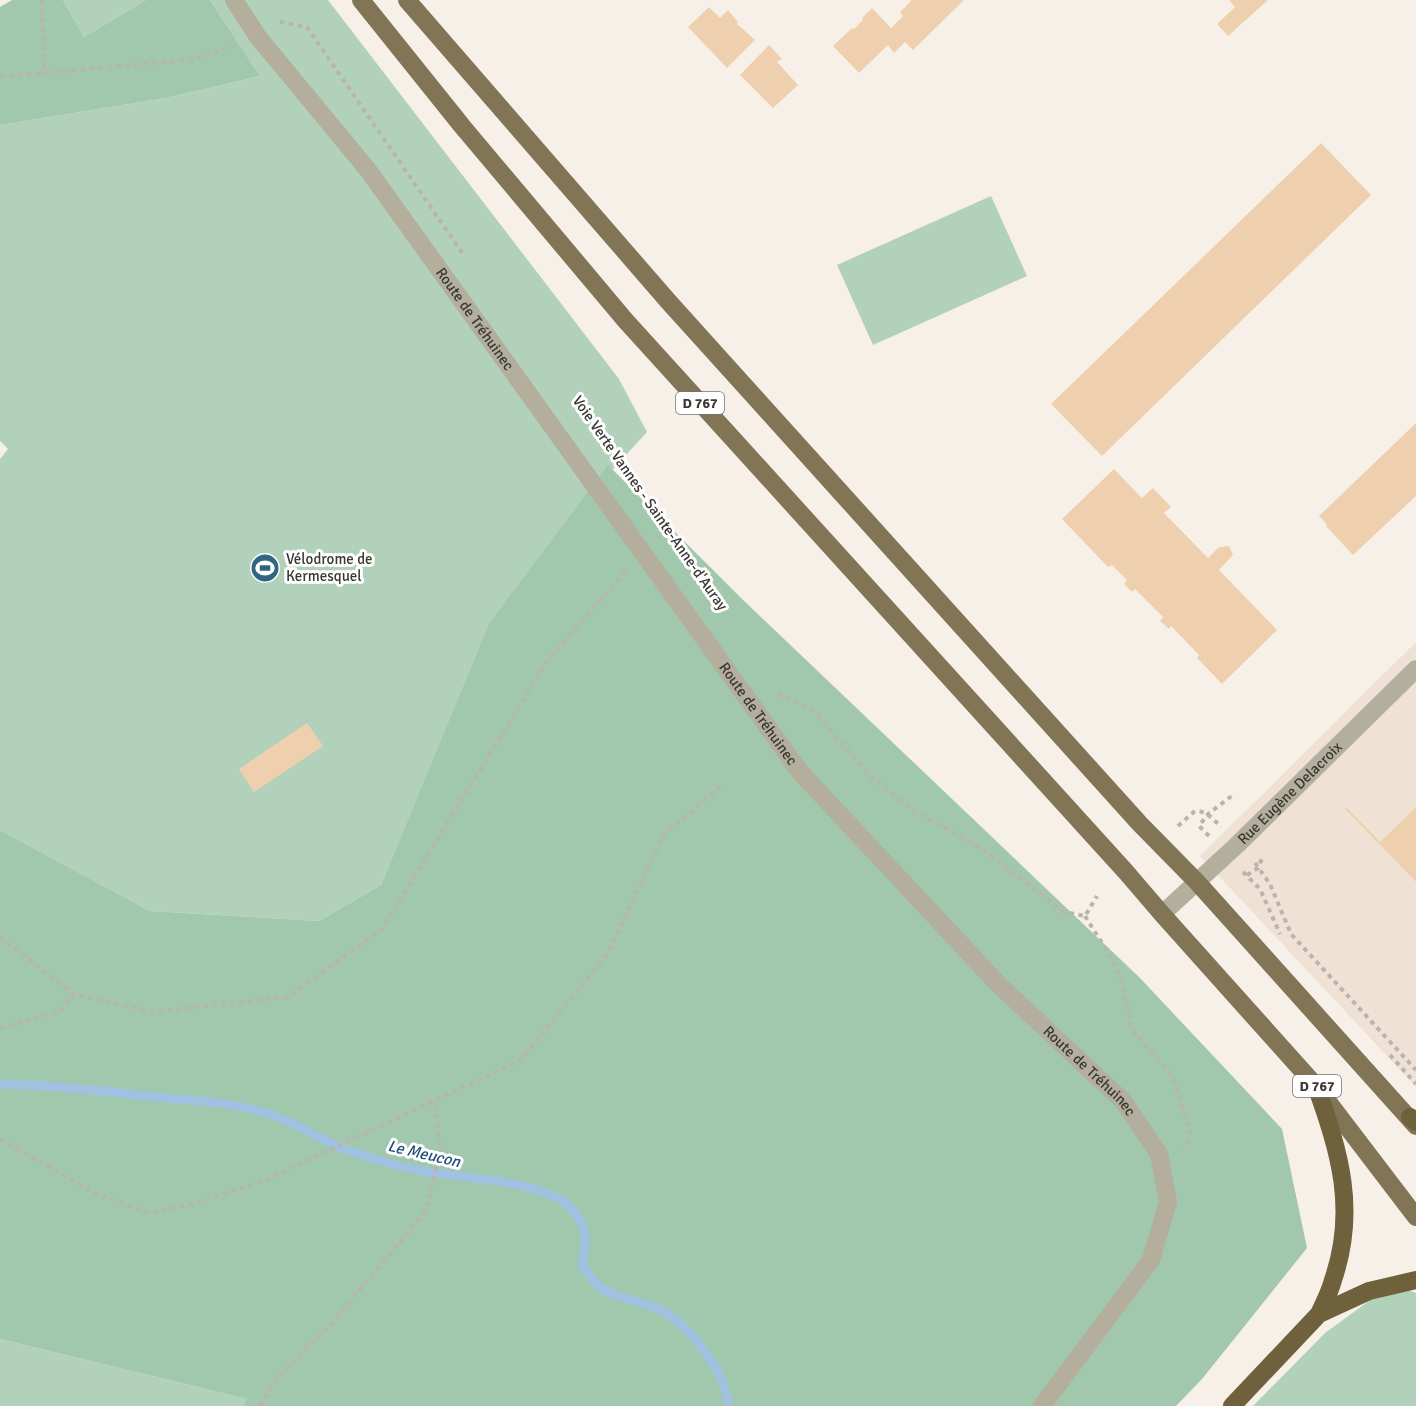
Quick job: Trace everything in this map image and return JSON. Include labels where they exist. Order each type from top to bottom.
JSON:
[{"type":"highway","points":[[1232,1406],[1318,1314],[1333,1281],[1342,1247],[1345,1212],[1343,1181],[1335,1139],[1316,1086]]},
{"type":"highway","points":[[1318,1314],[1369,1291],[1416,1280]]},
{"type":"main road","name":"D 767","points":[[361,0],[462,126],[625,320],[1120,864],[1316,1086],[1416,1217]]},
{"type":"main road","name":"D 767","points":[[407,0],[668,301],[1414,1122]]},
{"type":"street","name":"Route de Tréhuinec","points":[[234,0],[258,37],[369,170],[800,772],[999,985],[1123,1101],[1159,1154],[1167,1202],[1151,1260],[1042,1406]]},
{"type":"street","name":"Rue Eugène Delacroix","points":[[1162,914],[1227,855],[1416,669]]},
{"type":"path","points":[[42,0],[44,72]]},
{"type":"path","points":[[0,77],[196,59],[258,37],[281,21],[307,27],[467,261]]},
{"type":"path","points":[[0,937],[74,994],[154,1012],[288,997],[382,929],[548,660],[622,574]]},
{"type":"path","points":[[771,688],[780,696],[813,710],[870,776],[918,814],[989,854],[1064,912],[1084,916],[1112,959],[1122,984],[1132,1030],[1172,1075],[1183,1107],[1190,1131],[1188,1142],[1159,1154]]},
{"type":"path","points":[[0,1139],[95,1193],[149,1213],[194,1204],[268,1179],[521,1060],[608,953],[663,836],[723,784]]},
{"type":"path","points":[[1233,795],[1208,813],[1199,826],[1260,889],[1281,936]]},
{"type":"path","points":[[1176,827],[1195,811],[1208,813],[1218,825]]},
{"type":"path","points":[[1249,856],[1270,885],[1291,934],[1416,1070]]},
{"type":"path","points":[[1084,916],[1097,896]]},
{"type":"path","points":[[0,1028],[59,1012],[74,994]]},
{"type":"path","points":[[1384,1049],[1416,1083]]},
{"type":"path","points":[[260,1406],[276,1378],[331,1324],[426,1211],[440,1150],[435,1100]]},
{"type":"shaded area","points":[[1416,642],[1416,1087],[1200,856]]},
{"type":"green space","points":[[12,0],[63,0],[84,37],[146,0],[210,0],[260,76],[166,98],[0,125],[0,7]]},
{"type":"green space","points":[[63,0],[146,0],[84,37]]},
{"type":"green space","name":"Vélodrome de Kermesquel","points":[[210,0],[328,0],[619,379],[647,432],[571,515],[491,622],[381,885],[319,921],[150,911],[0,830],[0,459],[8,449],[0,441],[0,125],[166,98],[260,76]]},
{"type":"green space","points":[[991,196],[1027,276],[873,345],[837,265]]},
{"type":"green space","points":[[608,465],[742,599],[1139,977],[1282,1129],[1307,1248],[1202,1379],[1176,1406],[243,1406],[247,1399],[0,1339],[0,830],[150,911],[319,921],[381,885],[490,622]]},
{"type":"green space","points":[[1408,1290],[1416,1293],[1416,1406],[1253,1406],[1325,1333],[1373,1298]]},
{"type":"green space","points":[[0,1339],[247,1399],[243,1406],[0,1406]]},
{"type":"building","points":[[910,0],[964,0],[913,50],[905,42],[894,53],[888,45],[859,73],[833,46],[852,28],[854,29],[872,8],[891,28],[903,16],[900,12]]},
{"type":"building","points":[[1229,0],[1268,0],[1228,36],[1217,24],[1235,7]]},
{"type":"building","points":[[709,7],[720,18],[728,10],[738,22],[737,24],[755,40],[727,68],[688,27]]},
{"type":"building","points":[[769,45],[782,59],[777,62],[798,85],[773,108],[740,75]]},
{"type":"building","points":[[1321,143],[1371,195],[1102,456],[1051,404]]},
{"type":"building","points":[[1416,423],[1416,496],[1353,555],[1319,516]]},
{"type":"building","points":[[1114,469],[1142,498],[1153,488],[1171,507],[1164,513],[1208,558],[1219,547],[1229,546],[1233,555],[1219,570],[1277,630],[1222,684],[1197,658],[1199,655],[1171,626],[1169,629],[1160,621],[1163,617],[1135,589],[1132,592],[1124,584],[1127,580],[1112,565],[1108,567],[1062,519]]},
{"type":"building","points":[[307,723],[323,746],[254,792],[239,769]]},
{"type":"building","points":[[1346,807],[1380,842],[1416,807],[1416,882],[1345,809]]},
{"type":"waterway","name":"Le Meucon","points":[[0,1084],[84,1089],[242,1107],[276,1116],[344,1149],[380,1161],[435,1173],[519,1185],[556,1197],[570,1207],[580,1220],[585,1234],[582,1265],[594,1282],[610,1293],[661,1310],[684,1327],[714,1365],[726,1393],[728,1406]]},
{"type":"place","name":"Vélodrome de Kermesquel","points":[[265,568]]}]
